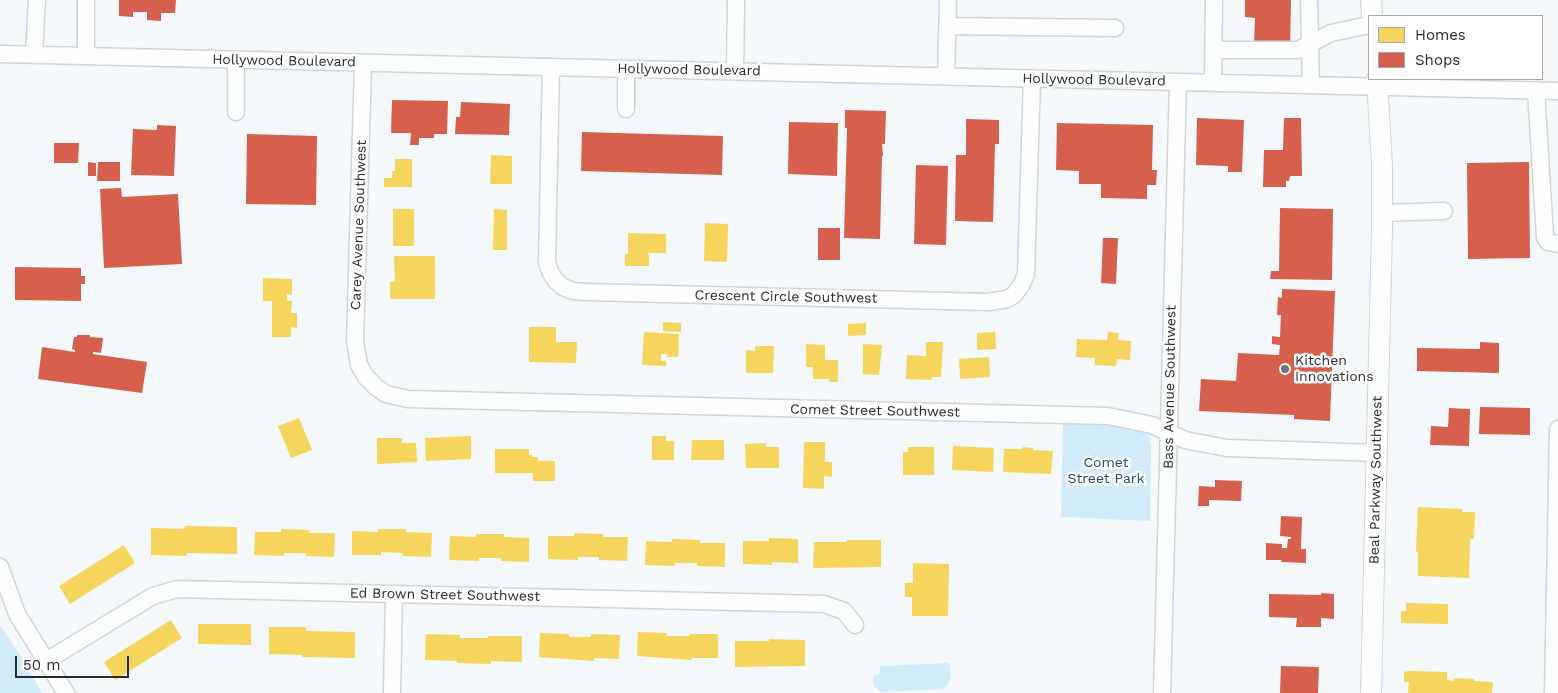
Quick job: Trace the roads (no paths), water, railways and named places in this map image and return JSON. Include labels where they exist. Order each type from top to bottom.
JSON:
[{"type":"main road","points":[[1371,0],[1372,15]]},
{"type":"main road","name":"Beal Parkway Southwest","points":[[1371,693],[1382,213],[1377,82]]},
{"type":"street","points":[[34,55],[37,0]]},
{"type":"street","points":[[86,0],[86,56]]},
{"type":"street","points":[[734,71],[736,0]]},
{"type":"street","points":[[946,76],[948,0]]},
{"type":"street","points":[[1213,83],[1214,0]]},
{"type":"street","points":[[1309,0],[1311,85]]},
{"type":"street","points":[[1213,50],[1298,50],[1331,33],[1368,25]]},
{"type":"street","points":[[947,26],[1115,28]]},
{"type":"street","name":"Hollywood Boulevard","points":[[0,54],[1311,85],[1377,82],[1558,91]]},
{"type":"street","points":[[236,60],[236,112]]},
{"type":"street","name":"Carey Avenue Southwest","points":[[363,63],[355,341],[360,365],[366,377],[372,383]]},
{"type":"street","name":"Crescent Circle Southwest","points":[[551,67],[547,262],[550,272],[556,281],[564,287],[573,291],[586,292],[988,302],[1007,299],[1014,295],[1026,274],[1032,78]]},
{"type":"street","points":[[626,69],[626,109]]},
{"type":"street","name":"Bass Avenue Southwest","points":[[1162,693],[1178,82]]},
{"type":"street","points":[[1536,90],[1545,237],[1548,242],[1558,244]]},
{"type":"street","points":[[1382,213],[1444,211]]},
{"type":"street","name":"Comet Street Southwest","points":[[372,383],[386,394],[408,399],[1108,416],[1152,425],[1185,440],[1227,448],[1377,453]]},
{"type":"street","points":[[1553,693],[1556,660],[1558,429]]},
{"type":"street","points":[[0,567],[17,614],[66,693]]},
{"type":"street","name":"Ed Brown Street Southwest","points":[[46,661],[152,596],[166,591],[186,589],[824,604],[844,611],[855,625]]},
{"type":"street","points":[[392,693],[394,594]]},
{"type":"place","name":"Kitchen Innovations","points":[[1285,369]]},
{"type":"park label","name":"Comet Street Park","points":[[1106,472]]}]
